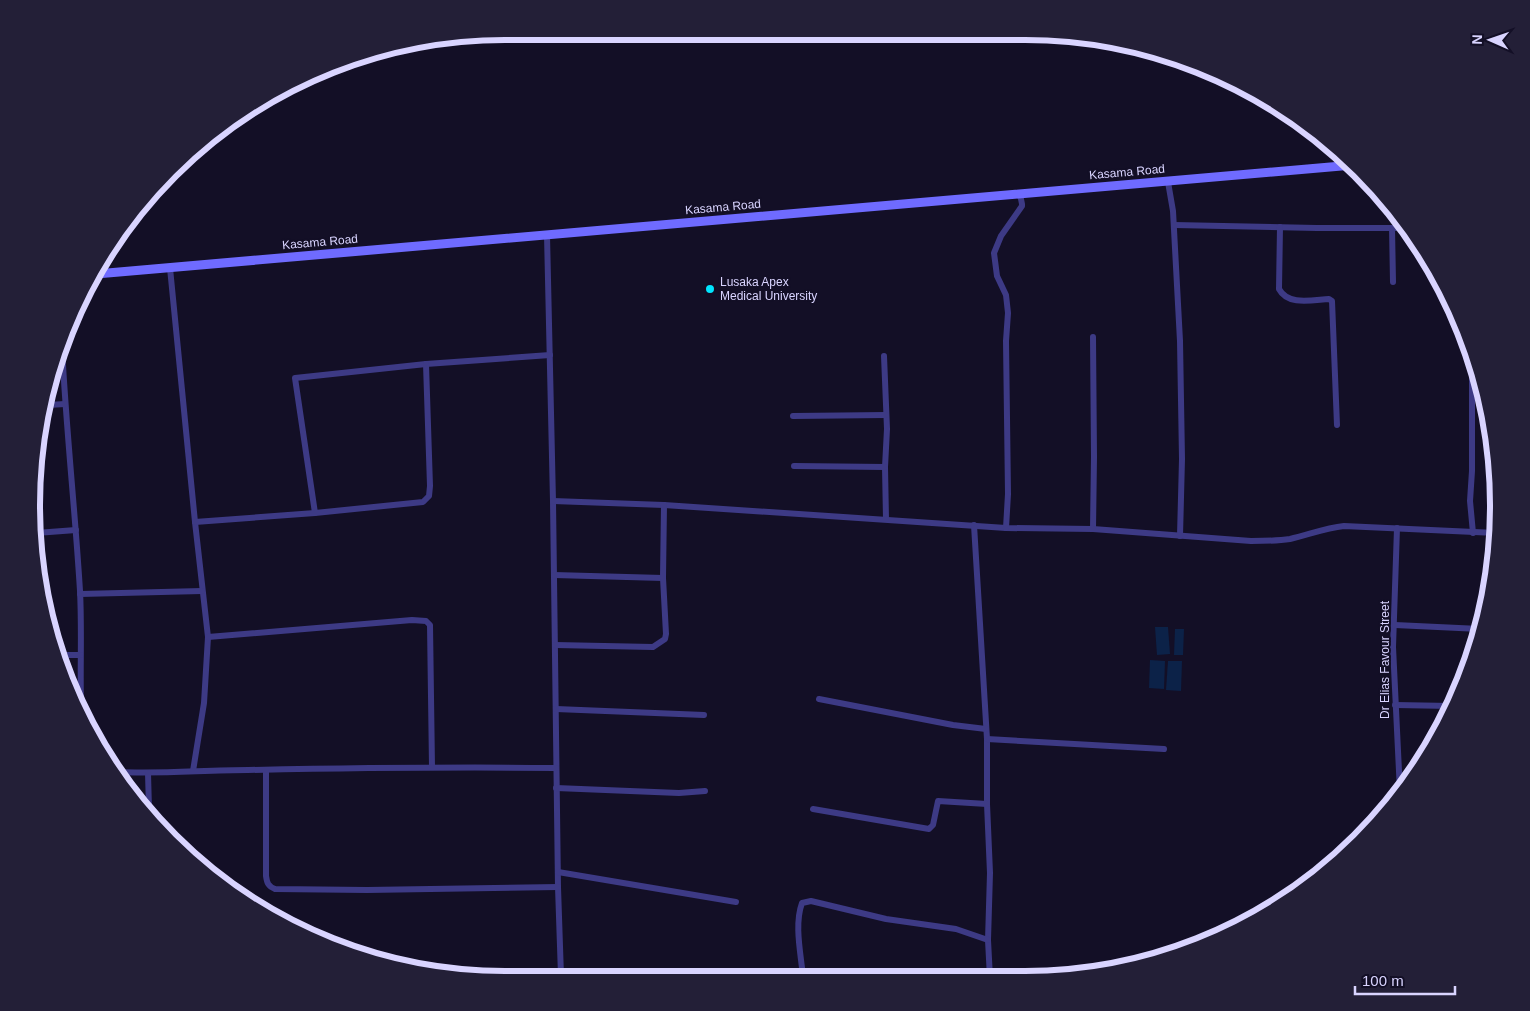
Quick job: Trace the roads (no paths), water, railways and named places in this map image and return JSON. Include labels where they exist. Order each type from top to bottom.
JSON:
[{"type":"street","name":"Kasama Road","points":[[102,274],[1342,166]]},
{"type":"street","points":[[1168,182],[1174,211],[1180,341],[1182,459],[1180,536]]},
{"type":"street","points":[[1006,528],[1008,494],[1006,341],[1008,313],[1006,295],[997,276],[994,253],[1001,236],[1022,206],[1020,194]]},
{"type":"street","points":[[1174,224],[1280,228],[1398,228]]},
{"type":"street","points":[[1280,228],[1279,289],[1282,295],[1291,300],[1332,300],[1337,425]]},
{"type":"street","points":[[1392,228],[1393,282]]},
{"type":"street","points":[[547,235],[561,971]]},
{"type":"street","points":[[170,268],[194,522],[208,637],[204,703],[193,771]]},
{"type":"street","points":[[1092,337],[1093,529]]},
{"type":"street","points":[[315,513],[295,378],[426,364],[550,355]]},
{"type":"street","points":[[884,356],[887,429],[885,467],[886,519]]},
{"type":"street","points":[[63,363],[80,594],[81,696]]},
{"type":"street","points":[[194,522],[315,513],[423,502],[429,496],[430,486],[426,364]]},
{"type":"street","points":[[1472,379],[1472,471],[1470,501],[1473,533]]},
{"type":"street","points":[[51,405],[65,404]]},
{"type":"street","points":[[793,416],[886,415]]},
{"type":"street","points":[[794,466],[885,467]]},
{"type":"street","points":[[553,501],[664,505],[1006,528],[1093,529],[1251,542],[1290,539],[1327,528],[1344,526],[1489,533]]},
{"type":"street","points":[[555,645],[653,647],[665,639],[663,578],[664,505]]},
{"type":"street","points":[[974,525],[987,739],[990,971]]},
{"type":"street","name":"Dr Elias Favour Street","points":[[1397,528],[1393,647],[1399,782]]},
{"type":"street","points":[[41,533],[76,530]]},
{"type":"street","points":[[554,576],[663,578]]},
{"type":"street","points":[[80,594],[202,591]]},
{"type":"street","points":[[208,637],[412,620],[426,621],[430,625],[432,767]]},
{"type":"street","points":[[1395,625],[1473,629]]},
{"type":"street","points":[[65,655],[80,656]]},
{"type":"street","points":[[819,699],[953,725],[986,729]]},
{"type":"street","points":[[1395,706],[1444,706]]},
{"type":"street","points":[[556,709],[704,714]]},
{"type":"street","points":[[987,739],[1164,749]]},
{"type":"street","points":[[124,772],[432,767],[556,768]]},
{"type":"street","points":[[266,770],[266,882],[269,887],[275,889],[367,890],[558,887]]},
{"type":"street","points":[[148,773],[149,804]]},
{"type":"street","points":[[556,788],[680,793],[705,791]]},
{"type":"street","points":[[813,810],[929,830],[933,824],[938,800],[987,804]]},
{"type":"street","points":[[558,872],[736,902]]},
{"type":"street","points":[[802,971],[799,928],[800,910],[802,903],[811,901],[886,919],[956,929],[988,940]]},
{"type":"water","points":[[1155,627],[1168,627],[1170,654],[1157,655]]},
{"type":"water","points":[[1175,629],[1184,629],[1183,655],[1174,655]]},
{"type":"water","points":[[1150,660],[1165,661],[1164,689],[1149,688]]},
{"type":"water","points":[[1168,661],[1182,661],[1181,691],[1166,690]]},
{"type":"place","name":"Lusaka Apex Medical University","points":[[710,289]]}]
